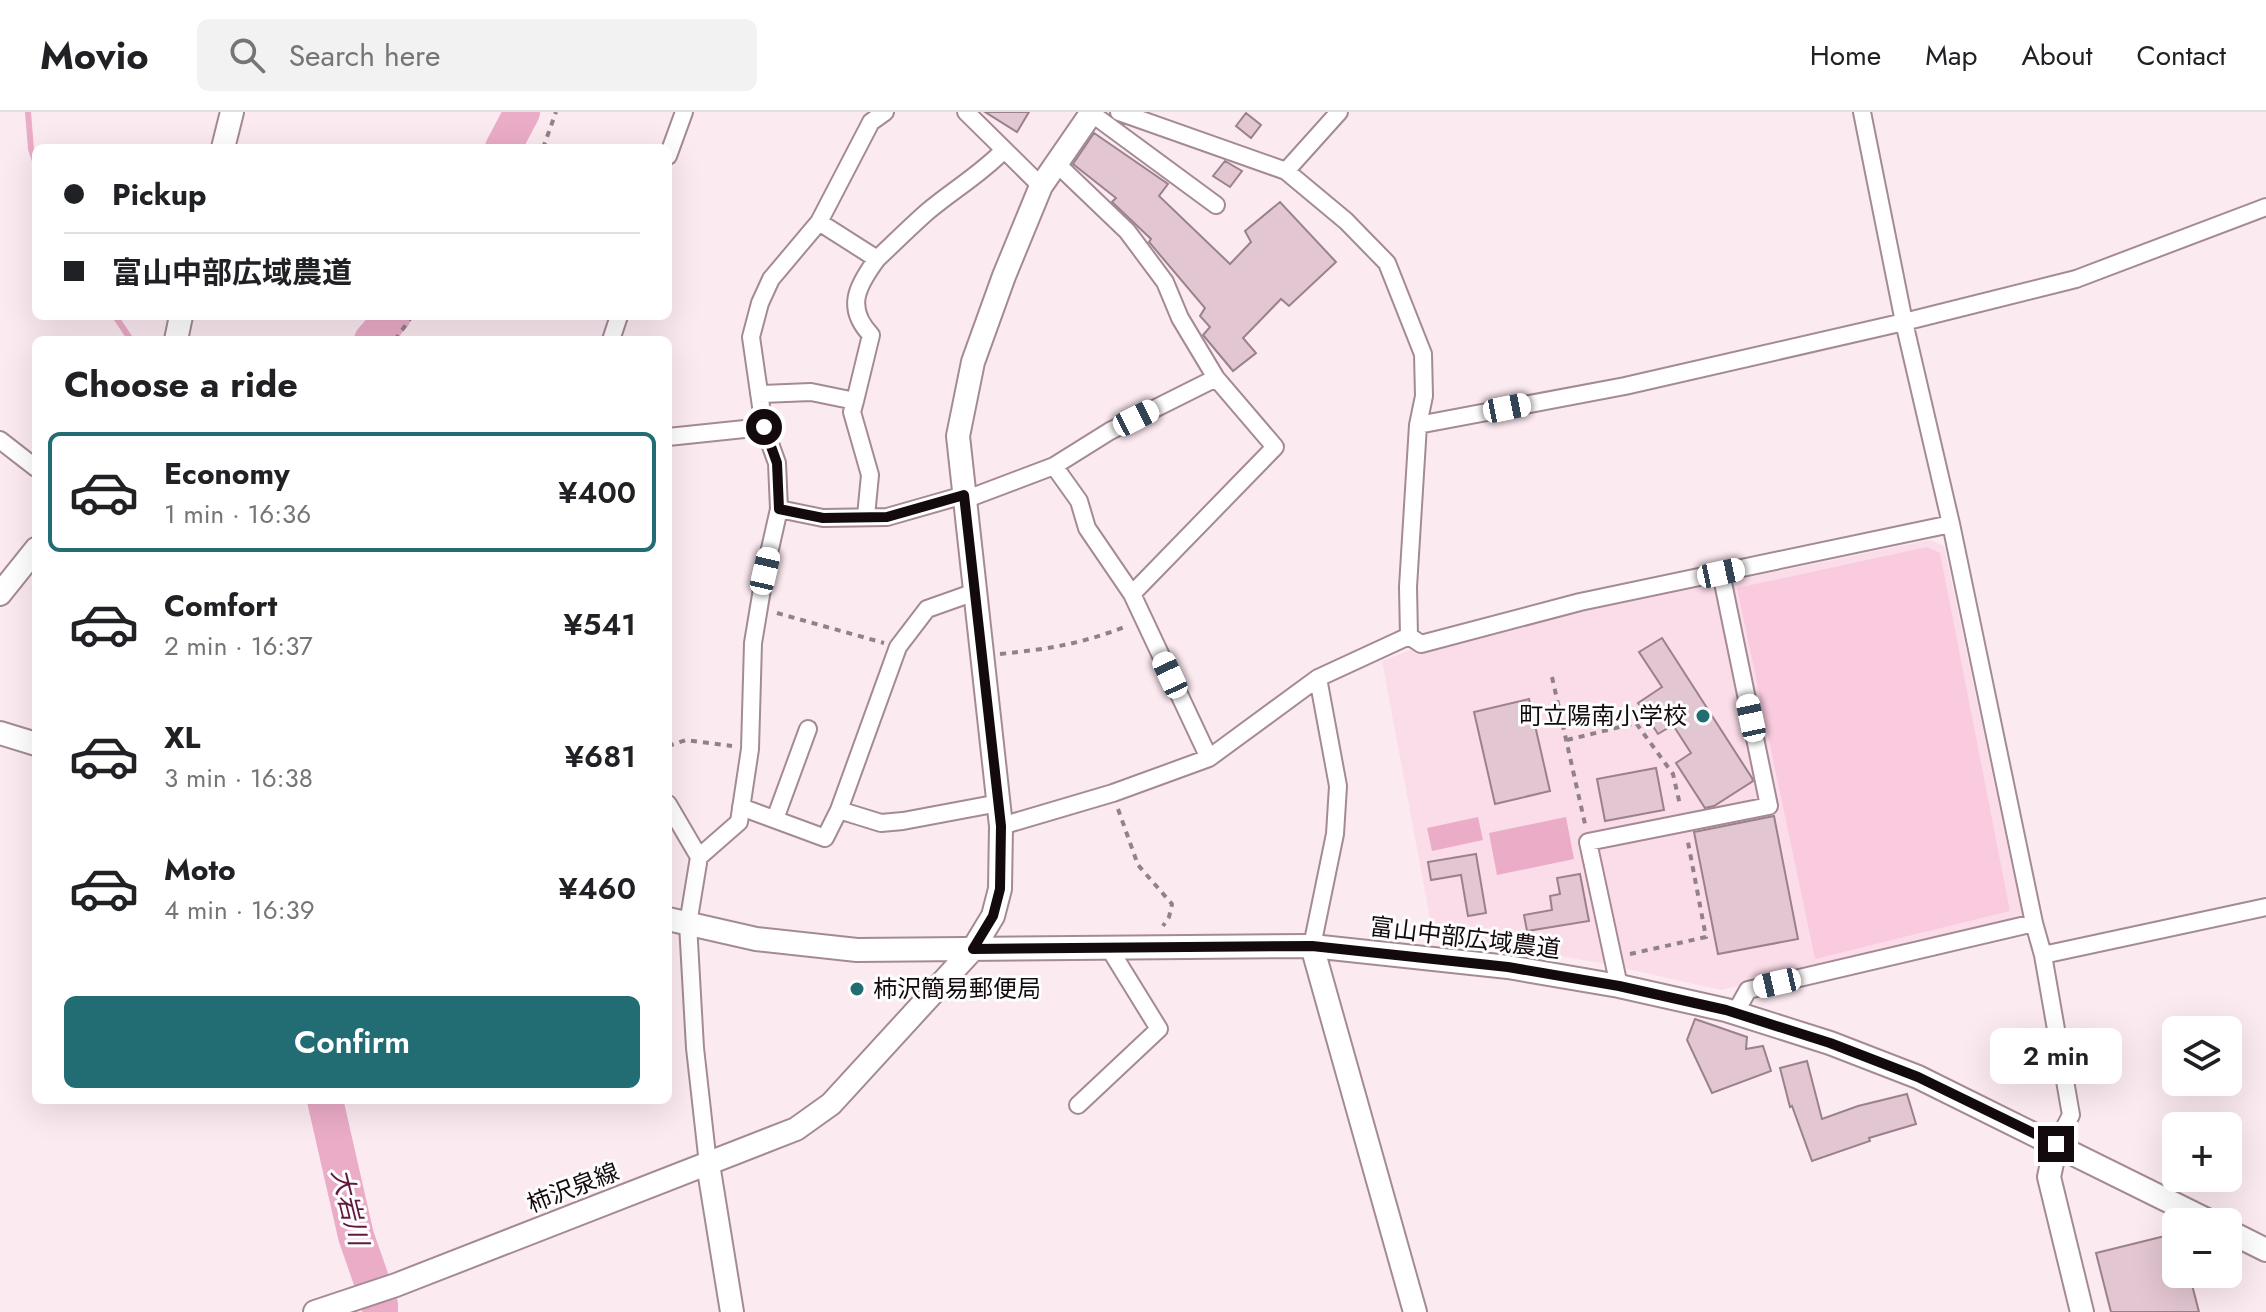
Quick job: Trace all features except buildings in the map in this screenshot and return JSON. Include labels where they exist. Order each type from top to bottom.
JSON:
[{"type":"street","points":[[224,144],[232,112]]},
{"type":"street","points":[[672,145],[684,112]]},
{"type":"street","points":[[732,1312],[708,1164],[678,922],[699,857],[739,822],[750,749],[753,643],[779,509],[777,463],[764,427],[751,337],[760,303],[771,279],[819,222],[871,122],[885,112]]},
{"type":"street","points":[[966,112],[1041,186]]},
{"type":"street","points":[[1092,112],[1216,205]]},
{"type":"street","name":"柿沢泉線","points":[[318,1311],[396,1285],[796,1129],[831,1104],[973,949],[993,916],[1000,889],[1001,826],[958,436],[973,362],[1041,186],[1092,112]]},
{"type":"street","points":[[1119,112],[1286,171],[1346,221],[1387,263],[1423,354],[1424,396],[1418,425],[1408,587],[1409,636]]},
{"type":"street","points":[[1286,171],[1339,112]]},
{"type":"street","points":[[1862,112],[1904,322],[1951,524],[2043,955],[2071,1115],[2056,1144],[2049,1177],[2082,1312]]},
{"type":"street","points":[[866,516],[870,475],[852,412],[871,335],[860,324],[855,308],[856,297],[877,259],[926,213],[965,182],[984,172],[1004,150]]},
{"type":"street","points":[[1057,164],[1127,231],[1165,282],[1193,341],[1216,378],[1275,447],[1132,594]]},
{"type":"street","points":[[1418,425],[1625,386],[2076,279],[2266,207]]},
{"type":"street","points":[[819,222],[877,259]]},
{"type":"street","points":[[779,509],[823,518],[887,517],[964,497],[1054,466],[1110,431],[1216,378]]},
{"type":"street","points":[[759,394],[811,392],[855,401]]},
{"type":"street","points":[[672,437],[764,427]]},
{"type":"street","points":[[0,440],[32,465]]},
{"type":"street","points":[[1054,466],[1079,501],[1087,528],[1132,594],[1209,758]]},
{"type":"street","points":[[1409,636],[1421,644],[1580,602],[1951,524]]},
{"type":"street","points":[[0,594],[32,554]]},
{"type":"street","points":[[1619,986],[1588,842],[1769,806],[1721,573]]},
{"type":"street","points":[[741,807],[825,838],[839,810],[898,647],[927,609],[975,592]]},
{"type":"street","points":[[1001,826],[1113,793],[1209,758],[1318,678],[1409,636]]},
{"type":"street","points":[[1318,678],[1338,786],[1335,834],[1312,946],[1415,1312]]},
{"type":"street","points":[[775,819],[808,729]]},
{"type":"street","points":[[0,733],[32,743]]},
{"type":"street","points":[[839,810],[881,823],[999,803]]},
{"type":"street","points":[[672,811],[699,857]]},
{"type":"street","points":[[2043,955],[2266,907]]},
{"type":"street","name":"富山中部広域農道","points":[[678,922],[756,939],[857,950],[1312,946],[1508,967],[1619,986],[1735,1013],[1830,1043],[1918,1077],[2183,1208]]},
{"type":"street","points":[[1735,1013],[1748,990],[2034,923]]},
{"type":"street","points":[[1078,1105],[1159,1029],[1109,948]]},
{"type":"street","points":[[2242,1238],[2266,1250]]},
{"type":"path","points":[[544,144],[556,112]]},
{"type":"path","points":[[759,608],[898,647]]},
{"type":"path","points":[[982,655],[1048,649],[1090,641],[1143,619]]},
{"type":"path","points":[[1552,677],[1588,842]]},
{"type":"path","points":[[1567,740],[1636,723],[1673,774],[1684,823],[1706,937],[1614,958]]},
{"type":"path","points":[[672,745],[686,740],[750,749]]},
{"type":"path","points":[[1113,793],[1138,865],[1172,904],[1169,917],[1148,947]]},
{"type":"shaded area","points":[[1930,540],[1944,546],[2023,918],[1721,990],[1600,963],[1433,934],[1382,661],[1429,643]]},
{"type":"shaded area","points":[[1927,547],[1940,553],[2010,911],[1815,959],[1737,588]]},
{"type":"shaded area","points":[[1478,817],[1483,840],[1432,851],[1427,828]]},
{"type":"shaded area","points":[[1566,817],[1574,859],[1497,875],[1489,833]]},
{"type":"waterway","points":[[28,112],[32,152]]},
{"type":"waterway","name":"大岩川","points":[[505,144],[522,112]]},
{"type":"waterway","points":[[118,320],[128,336]]},
{"type":"waterway","name":"大岩川","points":[[376,336],[390,320]]},
{"type":"waterway","name":"大岩川","points":[[326,1104],[356,1236],[380,1312]]},
{"type":"place","name":"町立陽南小学校","points":[[1703,716]]},
{"type":"place","name":"柿沢簡易郵便局","points":[[857,989]]},
{"type":"route","points":[[764,427],[777,463],[779,509],[823,518],[887,517],[964,495],[1001,826],[1000,889],[993,916],[973,949],[1312,946],[1508,967],[1619,986],[1726,1010],[1830,1043],[1918,1077],[2056,1144]]}]
